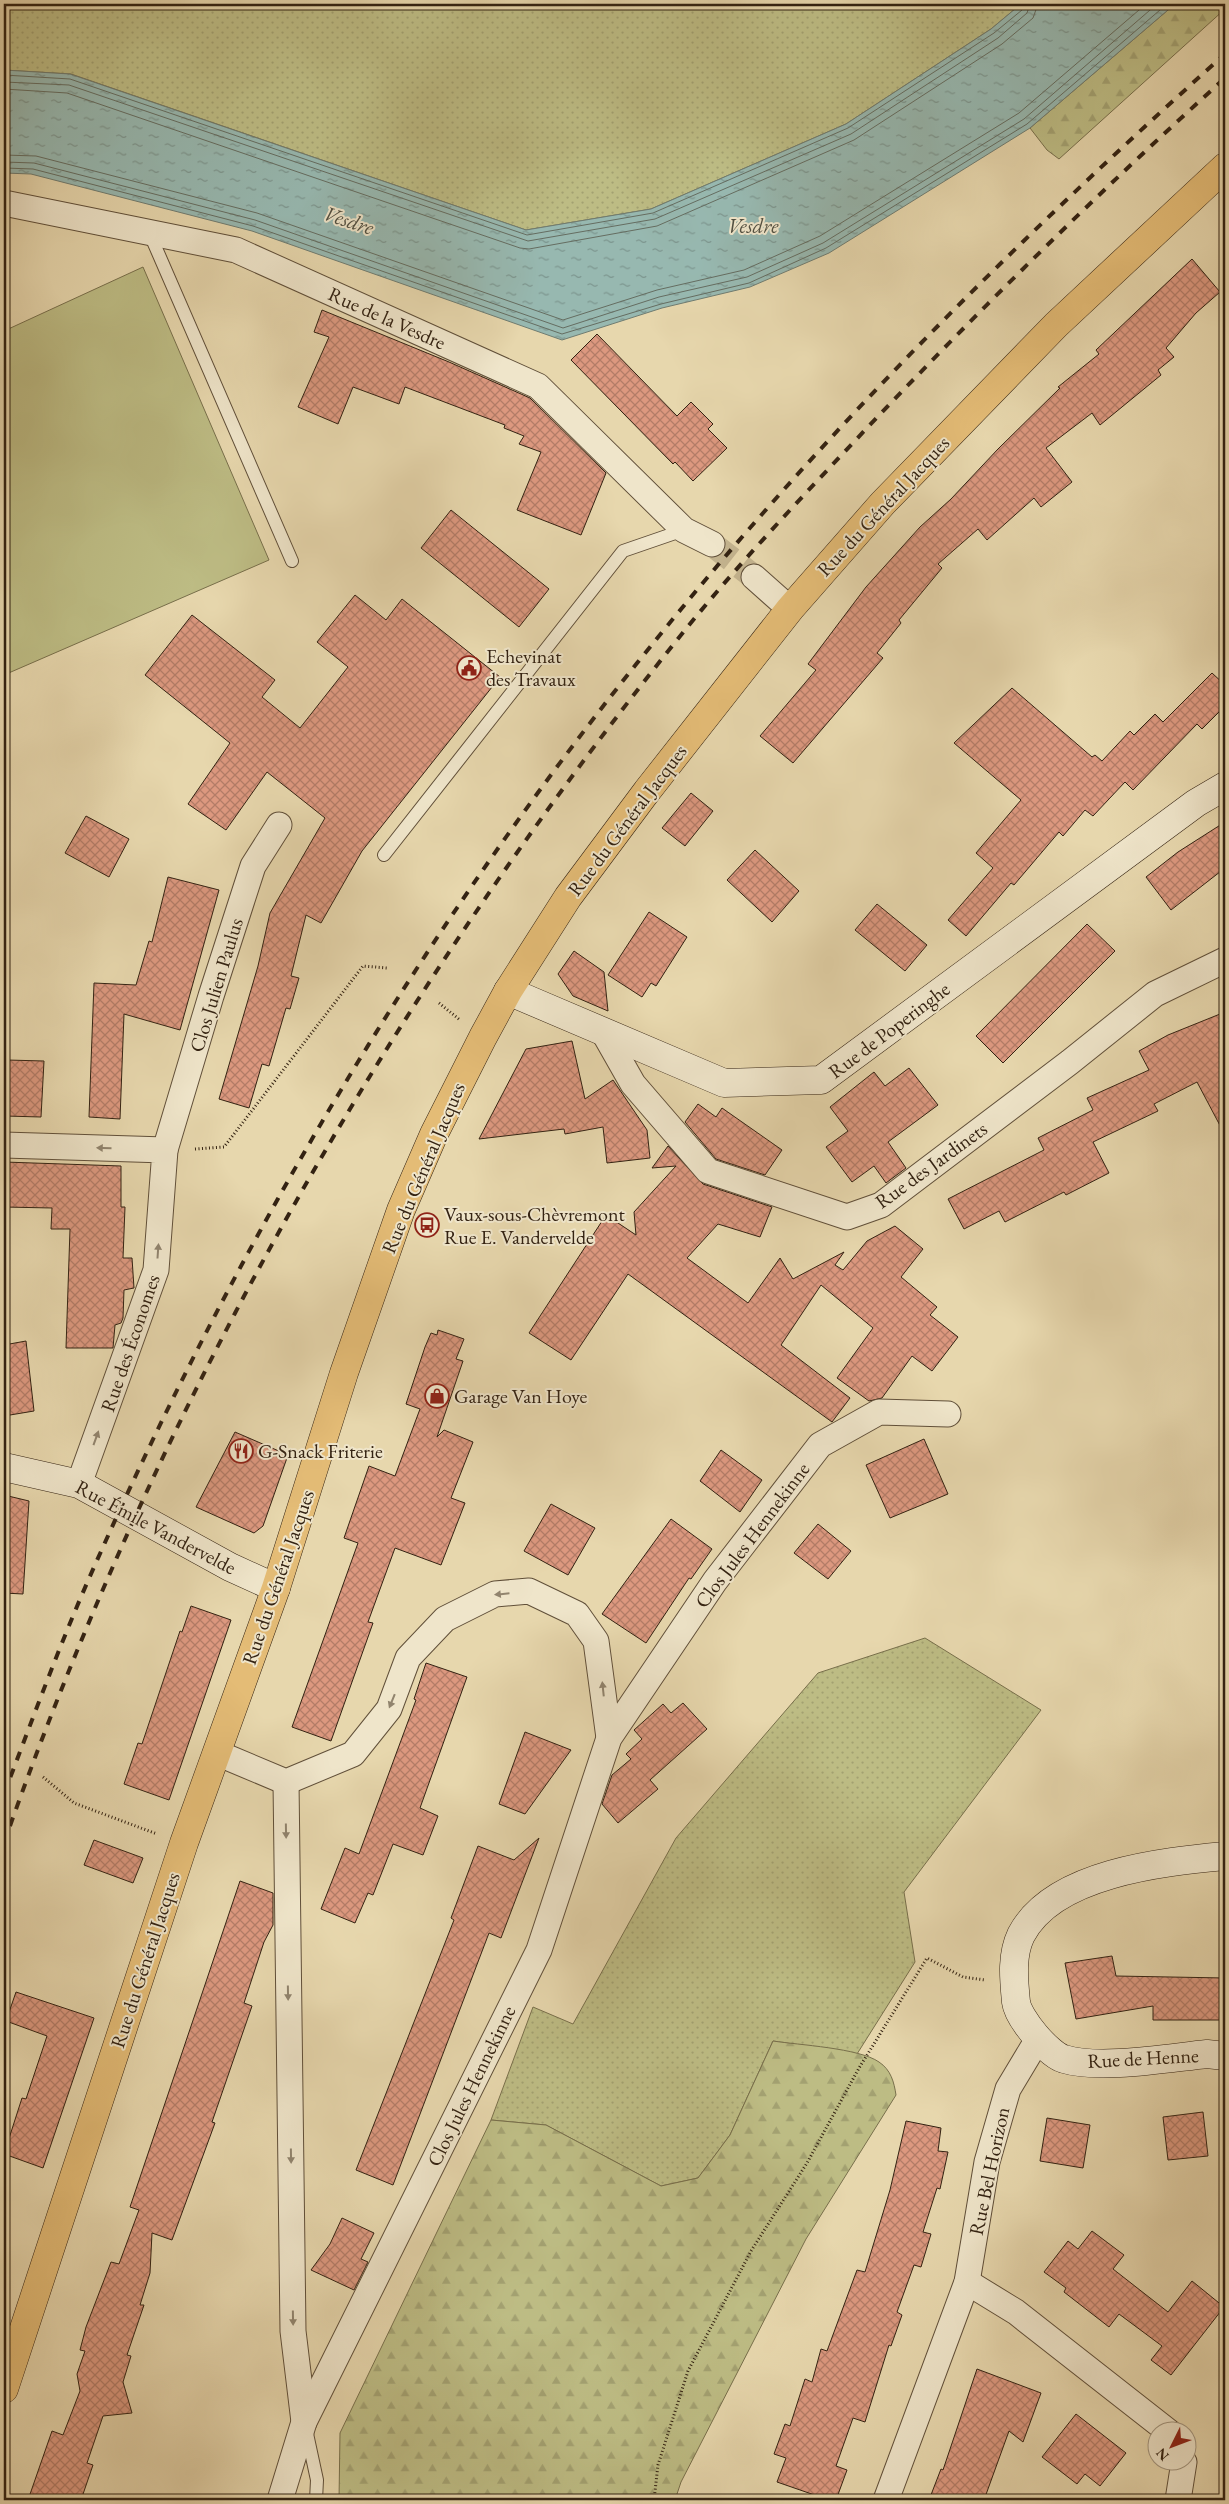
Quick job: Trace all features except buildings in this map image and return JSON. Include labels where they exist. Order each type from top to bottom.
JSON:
[{"type":"main road","name":"Rue du Général Jacques","points":[[4,2389],[184,1843],[276,1588],[344,1373],[401,1210],[434,1134],[508,992],[568,897],[647,791],[790,609],[883,502],[1056,325],[1225,167]]},
{"type":"street","name":"Rue de la Vesdre","points":[[4,203],[236,250],[538,386],[684,530],[712,544]]},
{"type":"street","points":[[754,577],[790,609]]},
{"type":"street","name":"Rue de Poperinghe","points":[[508,992],[724,1083],[821,1080],[1196,803],[1225,786]]},
{"type":"street","name":"Clos Julien Paulus","points":[[166,1150],[211,996],[253,866],[279,825]]},
{"type":"street","name":"Rue des Jardinets","points":[[604,1033],[633,1084],[708,1171],[847,1217],[881,1205],[1070,1062],[1155,994],[1225,960]]},
{"type":"street","points":[[4,1145],[166,1150]]},
{"type":"street","name":"Rue des Économes","points":[[80,1484],[156,1270],[166,1150]]},
{"type":"street","name":"Clos Jules Hennekinne","points":[[280,2500],[304,2422],[539,1950],[609,1738],[715,1581],[820,1445],[879,1412],[948,1414]]},
{"type":"street","name":"Rue Émile Vandervelde","points":[[4,1467],[80,1484],[230,1567],[276,1588]]},
{"type":"street","name":"Clos Jules Hennekinne","points":[[304,2422],[293,2331],[286,1782],[353,1754],[389,1709],[408,1658],[446,1619],[495,1594],[529,1591],[577,1614],[596,1640],[609,1738]]},
{"type":"street","points":[[217,1753],[286,1782]]},
{"type":"street","points":[[1038,2039],[1017,2006],[1013,1964],[1020,1936],[1036,1912],[1070,1891],[1098,1878],[1181,1860],[1225,1856]]},
{"type":"street","name":"Rue de Henne","points":[[1038,2039],[1062,2059],[1093,2064],[1207,2054],[1225,2056]]},
{"type":"street","name":"Rue Bel Horizon","points":[[886,2500],[967,2282],[987,2162],[1008,2089],[1038,2039]]},
{"type":"street","points":[[967,2282],[1016,2312],[1156,2422]]},
{"type":"street","points":[[1178,2500],[1182,2472]]},
{"type":"lane","points":[[149,232],[292,562]]},
{"type":"lane","points":[[384,855],[623,551],[684,530]]},
{"type":"lane","points":[[304,2422],[317,2480],[316,2500]]},
{"type":"path","points":[[166,1150],[224,1147],[363,966],[387,968]]},
{"type":"path","points":[[43,1777],[74,1803],[184,1843]]},
{"type":"path","points":[[654,2500],[658,2465],[688,2371],[751,2251],[807,2163],[859,2068],[927,1958],[963,1977],[1014,1983]]},
{"type":"green space","points":[[4,4],[1021,4],[991,29],[846,124],[651,209],[526,230],[71,74],[4,70]]},
{"type":"green space","points":[[1175,4],[1225,4],[1225,9],[1059,159],[1047,150],[1030,128]]},
{"type":"green space","points":[[143,267],[269,560],[4,675],[4,331]]},
{"type":"green space","points":[[925,1638],[1041,1710],[904,1892],[915,1962],[857,2054],[773,2041],[730,2135],[698,2178],[661,2186],[546,2125],[491,2120],[533,2007],[573,2024],[676,1838],[818,1673]]},
{"type":"green space","points":[[773,2041],[844,2050],[870,2057],[883,2065],[889,2073],[896,2095],[806,2239],[681,2482],[675,2500],[339,2500],[340,2433],[491,2120],[546,2125],[661,2186],[698,2178],[730,2135]]},
{"type":"water","name":"Vesdre","points":[[1021,4],[1175,4],[1030,128],[829,253],[750,287],[662,308],[562,340],[252,231],[31,174],[4,173],[4,70],[70,74],[526,230],[651,209],[846,124],[991,29]]},
{"type":"tunnel","points":[[712,544],[754,577]]},
{"type":"railway","points":[[4,1794],[87,1583],[145,1455],[208,1330],[274,1206],[344,1084],[419,965],[498,849],[581,735],[668,625],[798,474],[866,400],[1006,258],[1225,54]]},
{"type":"railway","points":[[4,1843],[65,1681],[133,1522],[208,1366],[289,1213],[378,1064],[472,918],[572,777],[699,612],[746,559],[867,428],[954,338],[1088,206],[1225,78]]},
{"type":"place","name":"Echevinat des Travaux","points":[[469,668]]},
{"type":"place","name":"Vaux-sous-Chèvremont Rue E. Vandervelde","points":[[427,1225]]},
{"type":"place","name":"Garage Van Hoye","points":[[437,1396]]},
{"type":"place","name":"G-Snack Friterie","points":[[241,1451]]}]
